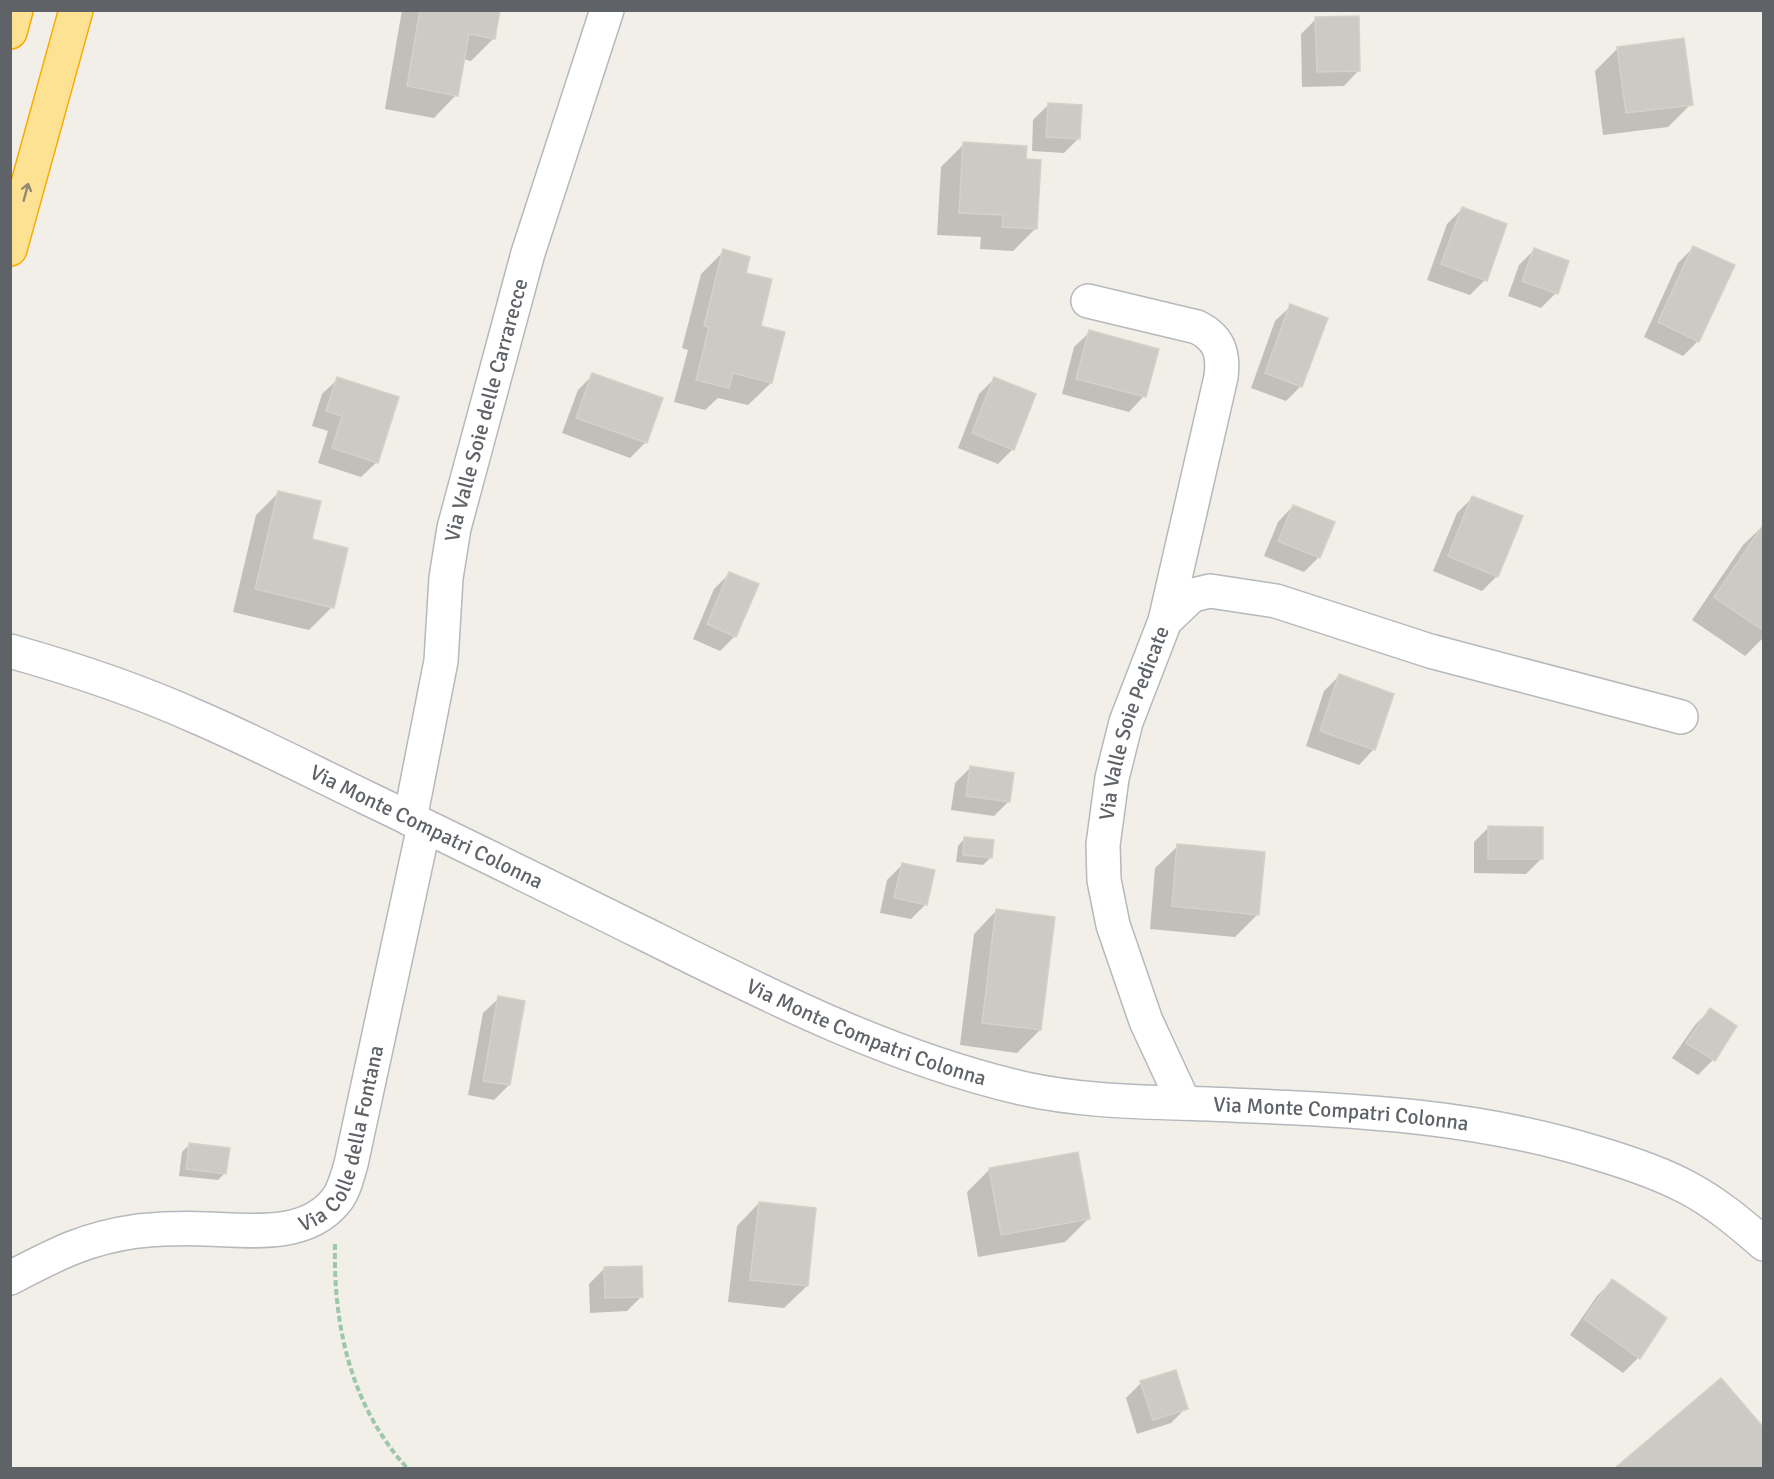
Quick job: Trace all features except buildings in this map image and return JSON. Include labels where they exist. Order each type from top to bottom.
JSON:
[{"type":"highway","points":[[10,32],[16,10]]},
{"type":"highway","points":[[10,249],[76,10]]},
{"type":"street","name":"Via Valle Soie delle Carrarecce","points":[[417,822],[441,661],[446,578],[454,528],[528,253],[607,10]]},
{"type":"street","points":[[1088,301],[1197,327],[1213,336],[1221,352],[1221,377],[1165,621]]},
{"type":"street","name":"Via Valle Soie Pedicate","points":[[1184,1103],[1146,1021],[1121,951],[1108,904],[1103,862],[1106,811],[1121,742],[1165,621],[1178,606],[1193,596],[1210,591],[1276,601],[1430,651],[1681,717]]},
{"type":"street","name":"Via Monte Compatri Colonna","points":[[10,651],[79,671],[195,716],[417,822],[760,992],[865,1037],[930,1061],[996,1082],[1049,1094],[1102,1100],[1408,1115],[1475,1123],[1542,1137],[1635,1165],[1688,1188],[1732,1216],[1764,1244]]},
{"type":"street","name":"Via Colle della Fontana","points":[[10,1278],[64,1250],[99,1239],[158,1229],[274,1230],[308,1221],[336,1201],[343,1189],[351,1164],[417,822]]},
{"type":"path","points":[[336,1201],[334,1278],[342,1336],[357,1388],[371,1421],[387,1445],[407,1468]]}]
